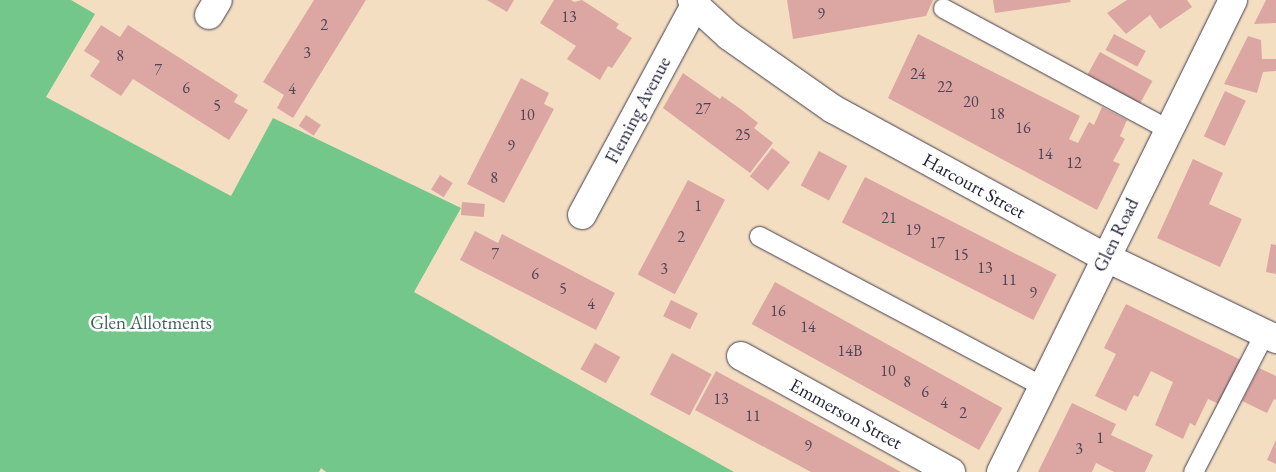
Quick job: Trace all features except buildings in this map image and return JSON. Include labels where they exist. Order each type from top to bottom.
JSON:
[{"type":"street","name":"Glen Road","points":[[1001,472],[1044,387],[1105,257],[1233,0]]},
{"type":"street","name":"Fleming Avenue","points":[[582,215],[693,3]]},
{"type":"street","name":"Harcourt Street","points":[[693,3],[729,36],[833,108],[1105,257],[1270,336]]},
{"type":"street","name":"Emmerson Street","points":[[741,356],[950,472]]},
{"type":"lane","points":[[943,8],[1168,129]]},
{"type":"lane","points":[[759,236],[1044,387]]},
{"type":"lane","points":[[1193,472],[1270,336]]},
{"type":"green space","name":"Glen Allotments","points":[[0,0],[71,0],[95,14],[46,97],[231,196],[273,118],[461,208],[414,292],[734,472],[326,472],[321,468],[319,472],[0,472]]}]
